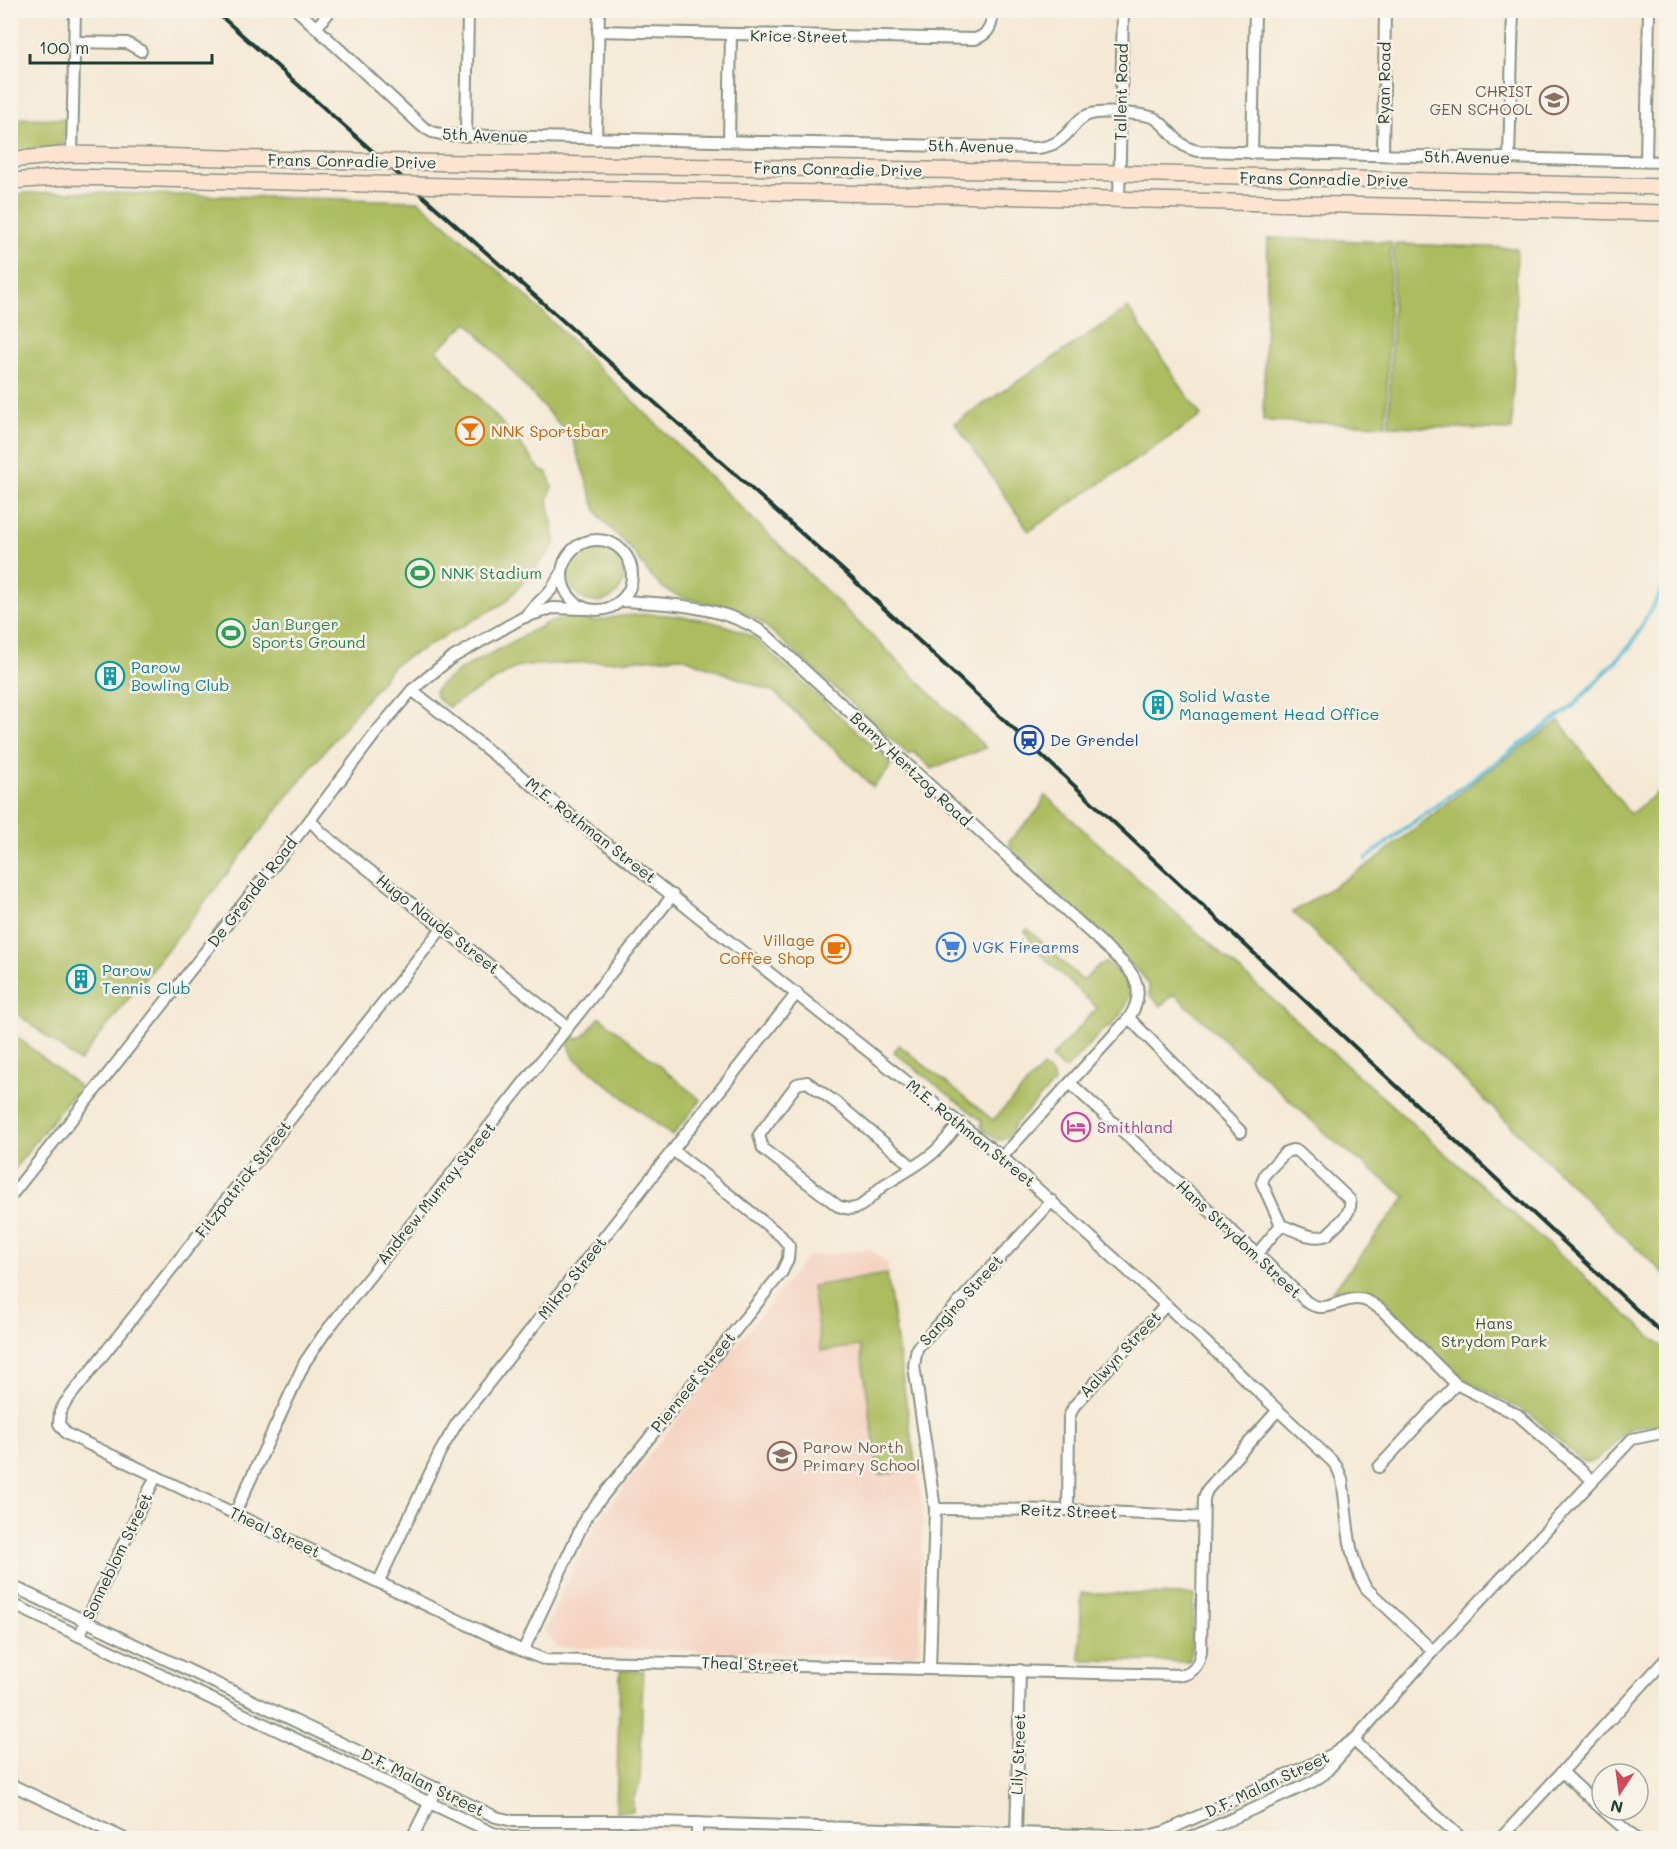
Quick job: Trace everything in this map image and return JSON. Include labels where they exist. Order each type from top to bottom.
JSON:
[{"type":"main road","name":"Frans Conradie Drive","points":[[10,160],[72,154],[465,163],[1119,173],[1666,187]]},
{"type":"main road","name":"Frans Conradie Drive","points":[[10,181],[71,177],[1666,213]]},
{"type":"street","points":[[72,154],[75,10]]},
{"type":"street","name":"5th Avenue","points":[[297,10],[423,127],[437,134],[1037,148],[1061,141],[1081,119],[1093,113],[1148,114],[1154,117],[1184,147],[1191,150],[1666,162]]},
{"type":"street","points":[[316,28],[331,10]]},
{"type":"street","points":[[466,136],[468,10]]},
{"type":"street","points":[[596,139],[599,10]]},
{"type":"street","name":"Krice Street","points":[[598,31],[975,39],[986,34],[992,22],[993,10]]},
{"type":"street","name":"Tallent Road","points":[[1119,200],[1123,10]]},
{"type":"street","points":[[1252,153],[1255,10]]},
{"type":"street","name":"Ryan Road","points":[[1383,155],[1385,10]]},
{"type":"street","points":[[1509,158],[1514,10]]},
{"type":"street","points":[[1646,161],[1649,10]]},
{"type":"street","points":[[729,141],[731,34]]},
{"type":"street","points":[[74,42],[128,43],[141,51]]},
{"type":"street","points":[[593,539],[614,543],[623,550],[629,560],[632,582],[628,593],[610,608],[586,609],[576,604],[568,596],[562,585],[561,573],[567,555],[582,542],[593,539]]},
{"type":"street","name":"De Grendel Road","points":[[522,618],[551,590],[561,573]]},
{"type":"street","name":"Barry Hertzog Road","points":[[621,601],[676,605],[733,618],[754,627],[772,640],[1128,968],[1136,980],[1138,995],[1136,1007],[1129,1018]]},
{"type":"street","name":"De Grendel Road","points":[[10,1197],[412,690],[450,659],[522,618],[552,608],[586,609]]},
{"type":"street","name":"M.E. Rothman Street","points":[[412,690],[1002,1157],[1278,1410],[1337,1467],[1345,1497],[1355,1568],[1366,1588],[1433,1651]]},
{"type":"street","name":"Hugo Naude Street","points":[[310,820],[322,833],[568,1027]]},
{"type":"street","name":"Andrew Murray Street","points":[[235,1513],[305,1362],[315,1347],[673,895]]},
{"type":"street","name":"Fitzpatrick Street","points":[[67,1434],[59,1424],[60,1412],[65,1403],[442,928]]},
{"type":"street","name":"Mikro Street","points":[[379,1581],[440,1452],[457,1423],[797,993]]},
{"type":"street","points":[[1002,1157],[1129,1018],[1240,1132]]},
{"type":"street","points":[[913,1167],[838,1104],[807,1082],[797,1084],[759,1135],[763,1149],[842,1208],[857,1207],[867,1203],[881,1187],[913,1167],[934,1153],[960,1123]]},
{"type":"street","name":"Hans Strydom Street","points":[[1070,1083],[1315,1307],[1357,1299],[1372,1302],[1456,1384],[1518,1415],[1592,1480]]},
{"type":"street","name":"Pierneef Street","points":[[523,1651],[586,1517],[782,1272],[788,1259],[789,1246],[781,1236],[673,1150]]},
{"type":"street","points":[[1294,1150],[1298,1151],[1346,1195],[1351,1207],[1327,1235],[1322,1237],[1314,1237],[1281,1225],[1263,1187],[1262,1179],[1286,1152],[1294,1150]]},
{"type":"street","name":"Sangiro Street","points":[[930,1668],[934,1509],[914,1366],[915,1354],[917,1348],[1052,1201]]},
{"type":"street","points":[[1257,1254],[1281,1225]]},
{"type":"street","name":"Aalwyn Street","points":[[1068,1510],[1070,1417],[1074,1406],[1166,1305]]},
{"type":"street","points":[[1379,1467],[1456,1384]]},
{"type":"street","name":"Theal Street","points":[[67,1434],[539,1658],[1183,1675],[1190,1673],[1196,1667],[1201,1652],[1204,1498],[1207,1490],[1278,1410]]},
{"type":"street","name":"D.F. Malan Street","points":[[1190,1839],[1312,1782],[1330,1768],[1433,1651],[1632,1438],[1666,1432]]},
{"type":"street","name":"Sonneblom Street","points":[[79,1636],[156,1476]]},
{"type":"street","name":"Reitz Street","points":[[934,1509],[1068,1510],[1203,1517]]},
{"type":"street","name":"D.F. Malan Street","points":[[10,1585],[496,1816],[513,1821],[696,1823],[927,1835],[1154,1837],[1333,1754],[1353,1740]]},
{"type":"street","name":"D.F. Malan Street","points":[[10,1603],[429,1804],[501,1836],[576,1839]]},
{"type":"street","points":[[1501,1839],[1666,1659]]},
{"type":"street","name":"Lily Street","points":[[1016,1835],[1020,1670]]},
{"type":"street","points":[[1353,1740],[1461,1839]]},
{"type":"street","points":[[1562,1772],[1590,1797]]},
{"type":"street","points":[[10,1784],[123,1839]]},
{"type":"street","points":[[412,1839],[437,1788]]},
{"type":"street","points":[[1617,1822],[1635,1839]]},
{"type":"street","points":[[696,1823],[697,1839]]},
{"type":"shaded area","name":"Parow North Primary School","points":[[869,1249],[887,1263],[923,1510],[919,1650],[910,1657],[557,1647],[545,1630],[595,1523],[807,1257]]},
{"type":"green space","points":[[11,118],[66,119],[64,143],[57,148],[11,152]]},
{"type":"green space","name":"Jan Burger Sports Ground","points":[[73,192],[419,201],[521,291],[986,748],[932,769],[914,752],[909,755],[760,621],[731,609],[679,596],[662,587],[599,515],[573,440],[468,322],[437,350],[522,446],[541,471],[547,472],[552,486],[548,501],[556,544],[506,602],[395,664],[79,1062],[10,1008],[11,196],[25,193]]},
{"type":"green space","points":[[1268,238],[1391,242],[1386,425],[1263,421]]},
{"type":"green space","points":[[1394,244],[1517,248],[1512,430],[1389,426]]},
{"type":"green space","points":[[1128,308],[1201,416],[1029,531],[955,423]]},
{"type":"green space","points":[[596,546],[611,551],[619,559],[624,574],[619,589],[611,597],[596,602],[581,597],[573,589],[568,574],[573,559],[581,551]]},
{"type":"green space","points":[[648,614],[716,623],[754,638],[887,759],[890,764],[889,769],[873,787],[774,692],[682,657],[519,666],[448,707],[436,697],[435,691],[441,684],[460,670],[547,623],[566,618],[597,621],[620,616]]},
{"type":"green space","points":[[1559,721],[1630,814],[1666,786],[1666,1275],[1615,1228],[1293,912],[1371,863],[1484,774]]},
{"type":"green space","name":"Hans Strydom Park","points":[[1045,795],[1666,1350],[1666,1426],[1633,1428],[1623,1434],[1594,1461],[1580,1460],[1532,1415],[1468,1382],[1380,1300],[1360,1293],[1327,1298],[1406,1197],[1335,1142],[1174,994],[1161,1006],[1149,995],[1149,986],[1142,975],[1011,851],[1009,841],[1039,809]]},
{"type":"green space","points":[[1028,929],[1083,981],[1099,965],[1105,963],[1126,981],[1129,996],[1120,1016],[1109,1028],[1107,1026],[1067,1068],[1062,1068],[1051,1058],[1097,1008],[1036,950],[1025,931]]},
{"type":"green space","points":[[600,1017],[701,1100],[672,1136],[574,1058],[568,1043],[574,1037],[579,1039],[583,1037]]},
{"type":"green space","points":[[11,1032],[79,1086],[11,1173]]},
{"type":"green space","points":[[899,1045],[993,1120],[1043,1067],[1053,1076],[1054,1083],[1014,1125],[1009,1136],[997,1140],[981,1128],[982,1121],[894,1052]]},
{"type":"green space","points":[[887,1274],[916,1469],[879,1475],[860,1346],[821,1351],[812,1286]]},
{"type":"green space","points":[[1081,1593],[1194,1595],[1190,1662],[1080,1660]]},
{"type":"green space","points":[[620,1670],[643,1671],[640,1784],[633,1799],[633,1812],[616,1812]]},
{"type":"waterway","points":[[1366,859],[1572,707],[1631,645],[1666,583]]},
{"type":"railway","points":[[214,10],[845,572],[1666,1337]]},
{"type":"place","name":"CHRIST GEN SCHOOL","points":[[1554,100]]},
{"type":"place","name":"NNK Sportsbar","points":[[470,431]]},
{"type":"place","name":"NNK Stadium","points":[[420,573]]},
{"type":"place","name":"Jan Burger Sports Ground","points":[[231,633]]},
{"type":"place","name":"Parow Bowling Club","points":[[110,676]]},
{"type":"place","name":"Solid Waste Management Head Office","points":[[1158,705]]},
{"type":"place","name":"De Grendel","points":[[1029,740]]},
{"type":"place","name":"VGK Firearms","points":[[951,947]]},
{"type":"place","name":"Village Coffee Shop","points":[[836,949]]},
{"type":"place","name":"Parow Tennis Club","points":[[81,979]]},
{"type":"place","name":"Smithland","points":[[1076,1127]]},
{"type":"place","name":"Parow North Primary School","points":[[782,1456]]}]
